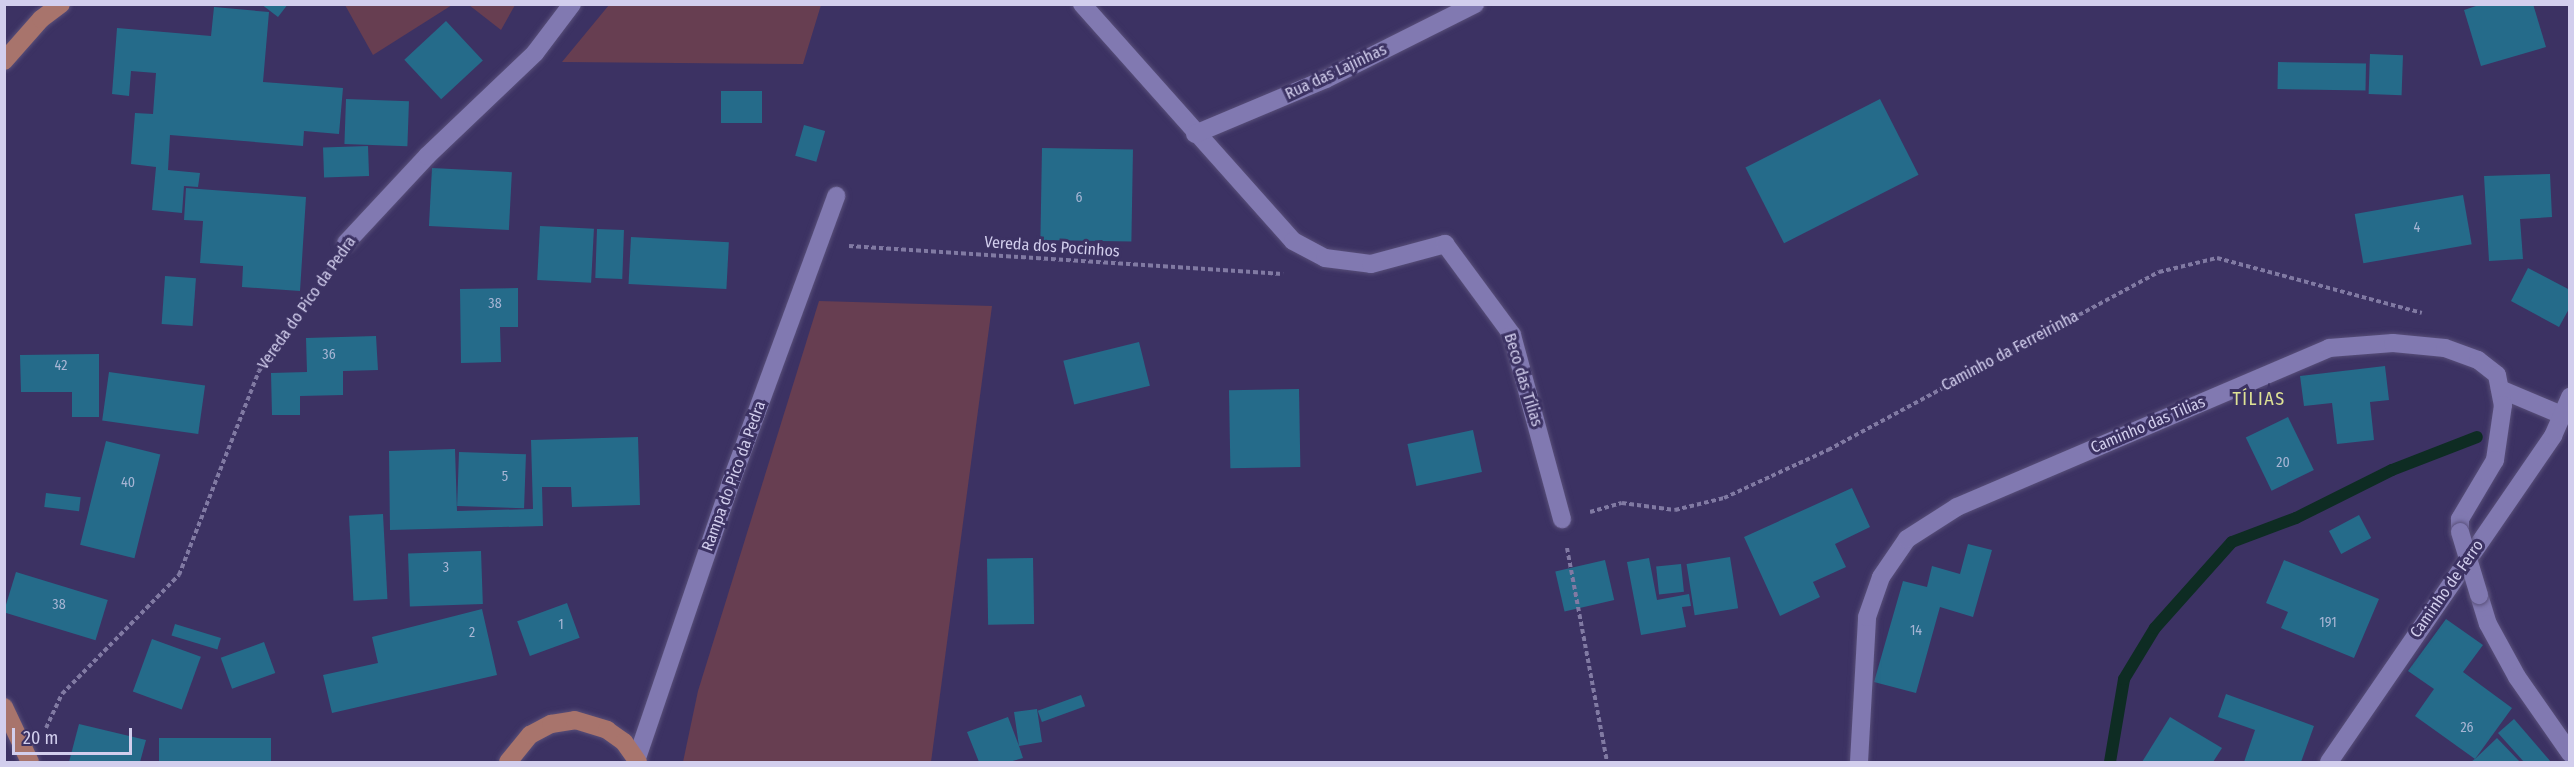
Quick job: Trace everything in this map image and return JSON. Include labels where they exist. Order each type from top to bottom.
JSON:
[{"type":"main road","points":[[4,61],[40,19],[61,4]]},
{"type":"main road","points":[[4,707],[30,762]]},
{"type":"main road","points":[[508,762],[530,735],[551,724],[575,720],[607,730],[624,742],[638,760]]},
{"type":"street","name":"Vereda do Pico da Pedra","points":[[346,243],[427,156],[535,53],[572,4]]},
{"type":"street","points":[[1082,4],[1195,134]]},
{"type":"street","name":"Rua das Lajinhas","points":[[1195,134],[1326,79],[1474,4]]},
{"type":"street","name":"Beco das Tílias","points":[[1195,134],[1293,241],[1325,258],[1371,264],[1445,244],[1512,335],[1562,519]]},
{"type":"street","name":"Rampa do Pico da Pedra","points":[[638,760],[731,482],[836,196]]},
{"type":"street","name":"Caminho das Tilias","points":[[1859,762],[1867,617],[1881,578],[1907,539],[1957,507],[2329,348],[2393,343],[2445,348],[2489,366],[2497,375],[2503,405],[2495,460],[2460,519],[2460,532],[2488,624],[2517,677],[2570,753]]},
{"type":"street","points":[[2500,389],[2562,415]]},
{"type":"street","name":"Caminho de Ferro","points":[[2329,762],[2553,436],[2570,397]]},
{"type":"path","name":"Vereda do Pico da Pedra","points":[[30,762],[62,694],[179,575],[260,371],[346,243]]},
{"type":"path","name":"Vereda dos Pocinhos","points":[[819,244],[1283,274]]},
{"type":"path","name":"Caminho da Ferreirinha","points":[[1562,519],[1622,503],[1675,510],[1724,498],[1828,450],[2159,272],[2217,258],[2437,317],[2445,348]]},
{"type":"path","points":[[1562,519],[1606,762]]},
{"type":"shaded area","points":[[345,5],[452,5],[373,55]]},
{"type":"shaded area","points":[[469,5],[515,5],[501,30]]},
{"type":"shaded area","points":[[609,5],[821,5],[803,64],[562,62]]},
{"type":"shaded area","points":[[819,301],[992,306],[931,762],[683,762],[698,691]]},
{"type":"building","points":[[261,4],[288,4],[278,17]]},
{"type":"building","points":[[2482,4],[2533,4],[2546,47],[2481,66],[2464,10]]},
{"type":"building","points":[[214,7],[269,12],[263,82],[343,88],[339,134],[304,131],[303,146],[170,135],[168,170],[200,173],[198,187],[184,186],[182,213],[152,210],[156,167],[131,164],[135,113],[153,114],[156,73],[131,71],[129,96],[112,94],[117,28],[211,36]]},
{"type":"building","points":[[446,21],[483,60],[441,99],[404,60]]},
{"type":"building","points":[[2370,54],[2403,55],[2402,95],[2369,94]]},
{"type":"building","points":[[2278,62],[2366,64],[2366,91],[2278,89]]},
{"type":"building","points":[[721,91],[762,91],[762,123],[721,123]]},
{"type":"building","points":[[346,99],[409,101],[407,146],[344,144]]},
{"type":"building","points":[[1880,99],[1919,175],[1784,243],[1745,168]]},
{"type":"building","points":[[804,125],[825,131],[816,162],[795,156]]},
{"type":"building","points":[[368,146],[369,176],[324,178],[323,148]]},
{"type":"building","points":[[1042,148],[1133,150],[1131,242],[1040,240]]},
{"type":"building","points":[[432,168],[512,172],[509,230],[429,226]]},
{"type":"building","points":[[2550,174],[2552,217],[2520,219],[2523,259],[2489,261],[2484,176]]},
{"type":"building","points":[[186,188],[306,197],[300,291],[242,287],[243,266],[200,263],[203,221],[184,220]]},
{"type":"building","points":[[2463,195],[2472,244],[2363,263],[2355,214]]},
{"type":"building","points":[[540,226],[594,229],[591,283],[537,280]]},
{"type":"building","points":[[597,229],[624,230],[622,279],[595,278]]},
{"type":"building","points":[[631,237],[729,242],[726,289],[629,284]]},
{"type":"building","points":[[2528,268],[2570,290],[2570,307],[2559,327],[2511,301]]},
{"type":"building","points":[[165,276],[196,278],[193,326],[162,324]]},
{"type":"building","points":[[518,288],[518,327],[500,327],[501,362],[461,363],[460,289]]},
{"type":"building","points":[[376,336],[378,370],[343,371],[343,395],[300,396],[300,415],[272,415],[271,373],[307,372],[306,338]]},
{"type":"building","points":[[1139,342],[1150,386],[1074,405],[1063,361]]},
{"type":"building","points":[[99,354],[99,417],[72,417],[72,392],[21,392],[20,355]]},
{"type":"building","points":[[2385,366],[2389,400],[2370,402],[2374,440],[2337,444],[2332,403],[2304,406],[2300,376]]},
{"type":"building","points":[[109,372],[205,385],[198,434],[102,421]]},
{"type":"building","points":[[1299,389],[1300,467],[1230,468],[1229,390]]},
{"type":"building","points":[[2288,417],[2314,470],[2272,491],[2246,438]]},
{"type":"building","points":[[1473,430],[1482,472],[1416,486],[1407,444]]},
{"type":"building","points":[[638,437],[640,505],[572,507],[571,487],[542,487],[543,526],[390,530],[389,451],[455,449],[457,511],[533,509],[531,440]]},
{"type":"building","points":[[106,441],[160,455],[134,558],[80,545]]},
{"type":"building","points":[[459,452],[526,454],[524,508],[457,506]]},
{"type":"building","points":[[1852,488],[1870,527],[1835,544],[1846,567],[1813,582],[1820,597],[1780,616],[1744,537]]},
{"type":"building","points":[[46,493],[81,497],[79,511],[44,507]]},
{"type":"building","points":[[383,514],[387,599],[353,601],[349,516]]},
{"type":"building","points":[[2359,515],[2371,538],[2341,554],[2329,531]]},
{"type":"building","points":[[1968,544],[1992,550],[1973,617],[1940,607],[1916,693],[1874,682],[1903,581],[1927,587],[1932,566],[1960,574]]},
{"type":"building","points":[[481,551],[483,604],[410,607],[408,554]]},
{"type":"building","points":[[1730,557],[1738,608],[1695,615],[1687,564]]},
{"type":"building","points":[[1033,558],[1034,624],[988,625],[987,559]]},
{"type":"building","points":[[1649,558],[1657,600],[1689,594],[1691,606],[1682,607],[1686,627],[1641,635],[1627,562]]},
{"type":"building","points":[[1605,560],[1614,600],[1565,611],[1555,571]]},
{"type":"building","points":[[2284,560],[2379,599],[2354,658],[2281,628],[2288,612],[2266,603]]},
{"type":"building","points":[[1681,564],[1684,592],[1659,594],[1656,567]]},
{"type":"building","points":[[16,572],[108,600],[96,640],[4,612]]},
{"type":"building","points":[[567,603],[580,638],[530,656],[517,621]]},
{"type":"building","points":[[482,609],[497,675],[332,713],[323,675],[378,663],[372,637]]},
{"type":"building","points":[[2446,619],[2483,645],[2463,672],[2512,708],[2475,759],[2415,716],[2434,689],[2408,671]]},
{"type":"building","points":[[175,624],[221,638],[217,650],[171,635]]},
{"type":"building","points":[[152,639],[201,657],[182,709],[133,692]]},
{"type":"building","points":[[264,642],[275,673],[232,689],[221,658]]},
{"type":"building","points":[[2226,694],[2314,726],[2301,762],[2244,762],[2255,730],[2218,717]]},
{"type":"building","points":[[1081,695],[1085,706],[1042,722],[1038,711]]},
{"type":"building","points":[[1037,709],[1042,742],[1019,746],[1014,712]]},
{"type":"building","points":[[1008,717],[1023,758],[1009,762],[979,762],[967,732]]},
{"type":"building","points":[[2170,717],[2222,748],[2213,762],[2142,762]]},
{"type":"building","points":[[2514,719],[2551,762],[2524,762],[2498,733]]},
{"type":"building","points":[[79,724],[146,740],[140,762],[69,762]]},
{"type":"building","points":[[159,738],[271,738],[271,762],[159,762]]},
{"type":"building","points":[[2497,738],[2520,762],[2471,762],[2476,758]]},
{"type":"waterway","points":[[2110,762],[2124,679],[2155,628],[2232,542],[2296,518],[2392,470],[2477,437]]},
{"type":"district","name":"TÍLIAS","points":[[2259,399]]}]
